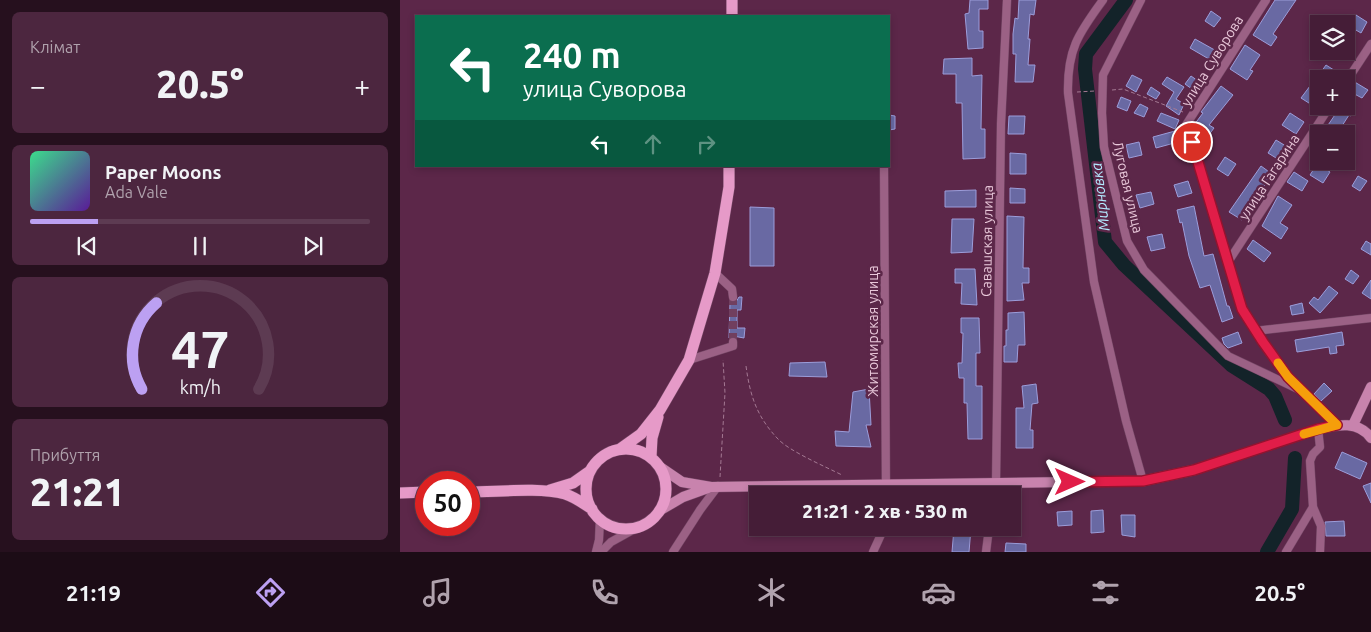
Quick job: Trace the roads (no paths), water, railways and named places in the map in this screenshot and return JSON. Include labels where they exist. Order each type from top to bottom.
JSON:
[{"type":"highway","points":[[732,0],[732,15]]},
{"type":"highway","points":[[596,514],[587,497],[586,484],[590,471],[598,460],[608,453],[620,449],[640,434],[660,410],[689,360],[715,273],[729,187],[729,167]]},
{"type":"highway","points":[[651,457],[652,438],[660,410]]},
{"type":"highway","points":[[480,492],[546,491],[566,494],[611,526],[624,528],[638,527],[650,521],[659,511],[666,489],[665,478],[660,467],[651,457],[636,450],[620,449]]},
{"type":"highway","points":[[546,491],[572,483],[590,471]]},
{"type":"highway","points":[[400,493],[415,492]]},
{"type":"main road","points":[[1353,426],[1371,387]]},
{"type":"main road","points":[[660,467],[682,482],[715,486],[1143,481],[1194,470],[1318,429],[1337,425],[1353,426],[1366,430],[1371,438]]},
{"type":"main road","points":[[659,511],[683,497],[715,486]]},
{"type":"street","name":"Савашская улица","points":[[996,486],[1001,124],[1006,0]]},
{"type":"street","points":[[1103,0],[1074,45],[1068,72],[1068,93],[1094,282],[1126,421],[1143,481]]},
{"type":"street","name":"Луговая улица","points":[[1141,0],[1103,75],[1100,91],[1104,147],[1128,241],[1144,270],[1228,356],[1304,392]]},
{"type":"street","name":"улица Суворова","points":[[1266,0],[1186,125],[1242,309],[1255,331],[1288,377],[1337,425]]},
{"type":"street","points":[[1354,70],[1371,44]]},
{"type":"street","name":"улица Гагарина","points":[[1228,262],[1324,115]]},
{"type":"street","name":"Житомирская улица","points":[[884,167],[886,484]]},
{"type":"street","points":[[715,273],[732,289],[732,296]]},
{"type":"street","points":[[1255,331],[1371,318]]},
{"type":"street","points":[[689,360],[733,346],[733,342]]},
{"type":"street","points":[[1318,429],[1320,447],[1313,454],[1310,461],[1313,507],[1321,526],[1320,552]]},
{"type":"street","points":[[673,552],[715,486]]},
{"type":"street","points":[[1286,552],[1313,507]]},
{"type":"street","points":[[596,514],[598,540],[596,552]]},
{"type":"street","points":[[601,552],[611,542],[638,527]]},
{"type":"street","points":[[873,552],[880,536]]},
{"type":"street","points":[[986,552],[988,536]]},
{"type":"waterway","name":"Мирновка","points":[[1126,0],[1086,54],[1085,69],[1105,242],[1124,265],[1231,365],[1269,389],[1275,396],[1285,420]]},
{"type":"waterway","name":"Мирновка","points":[[1267,552],[1292,509],[1295,458]]},
{"type":"tunnel","points":[[733,297],[733,342]]}]
